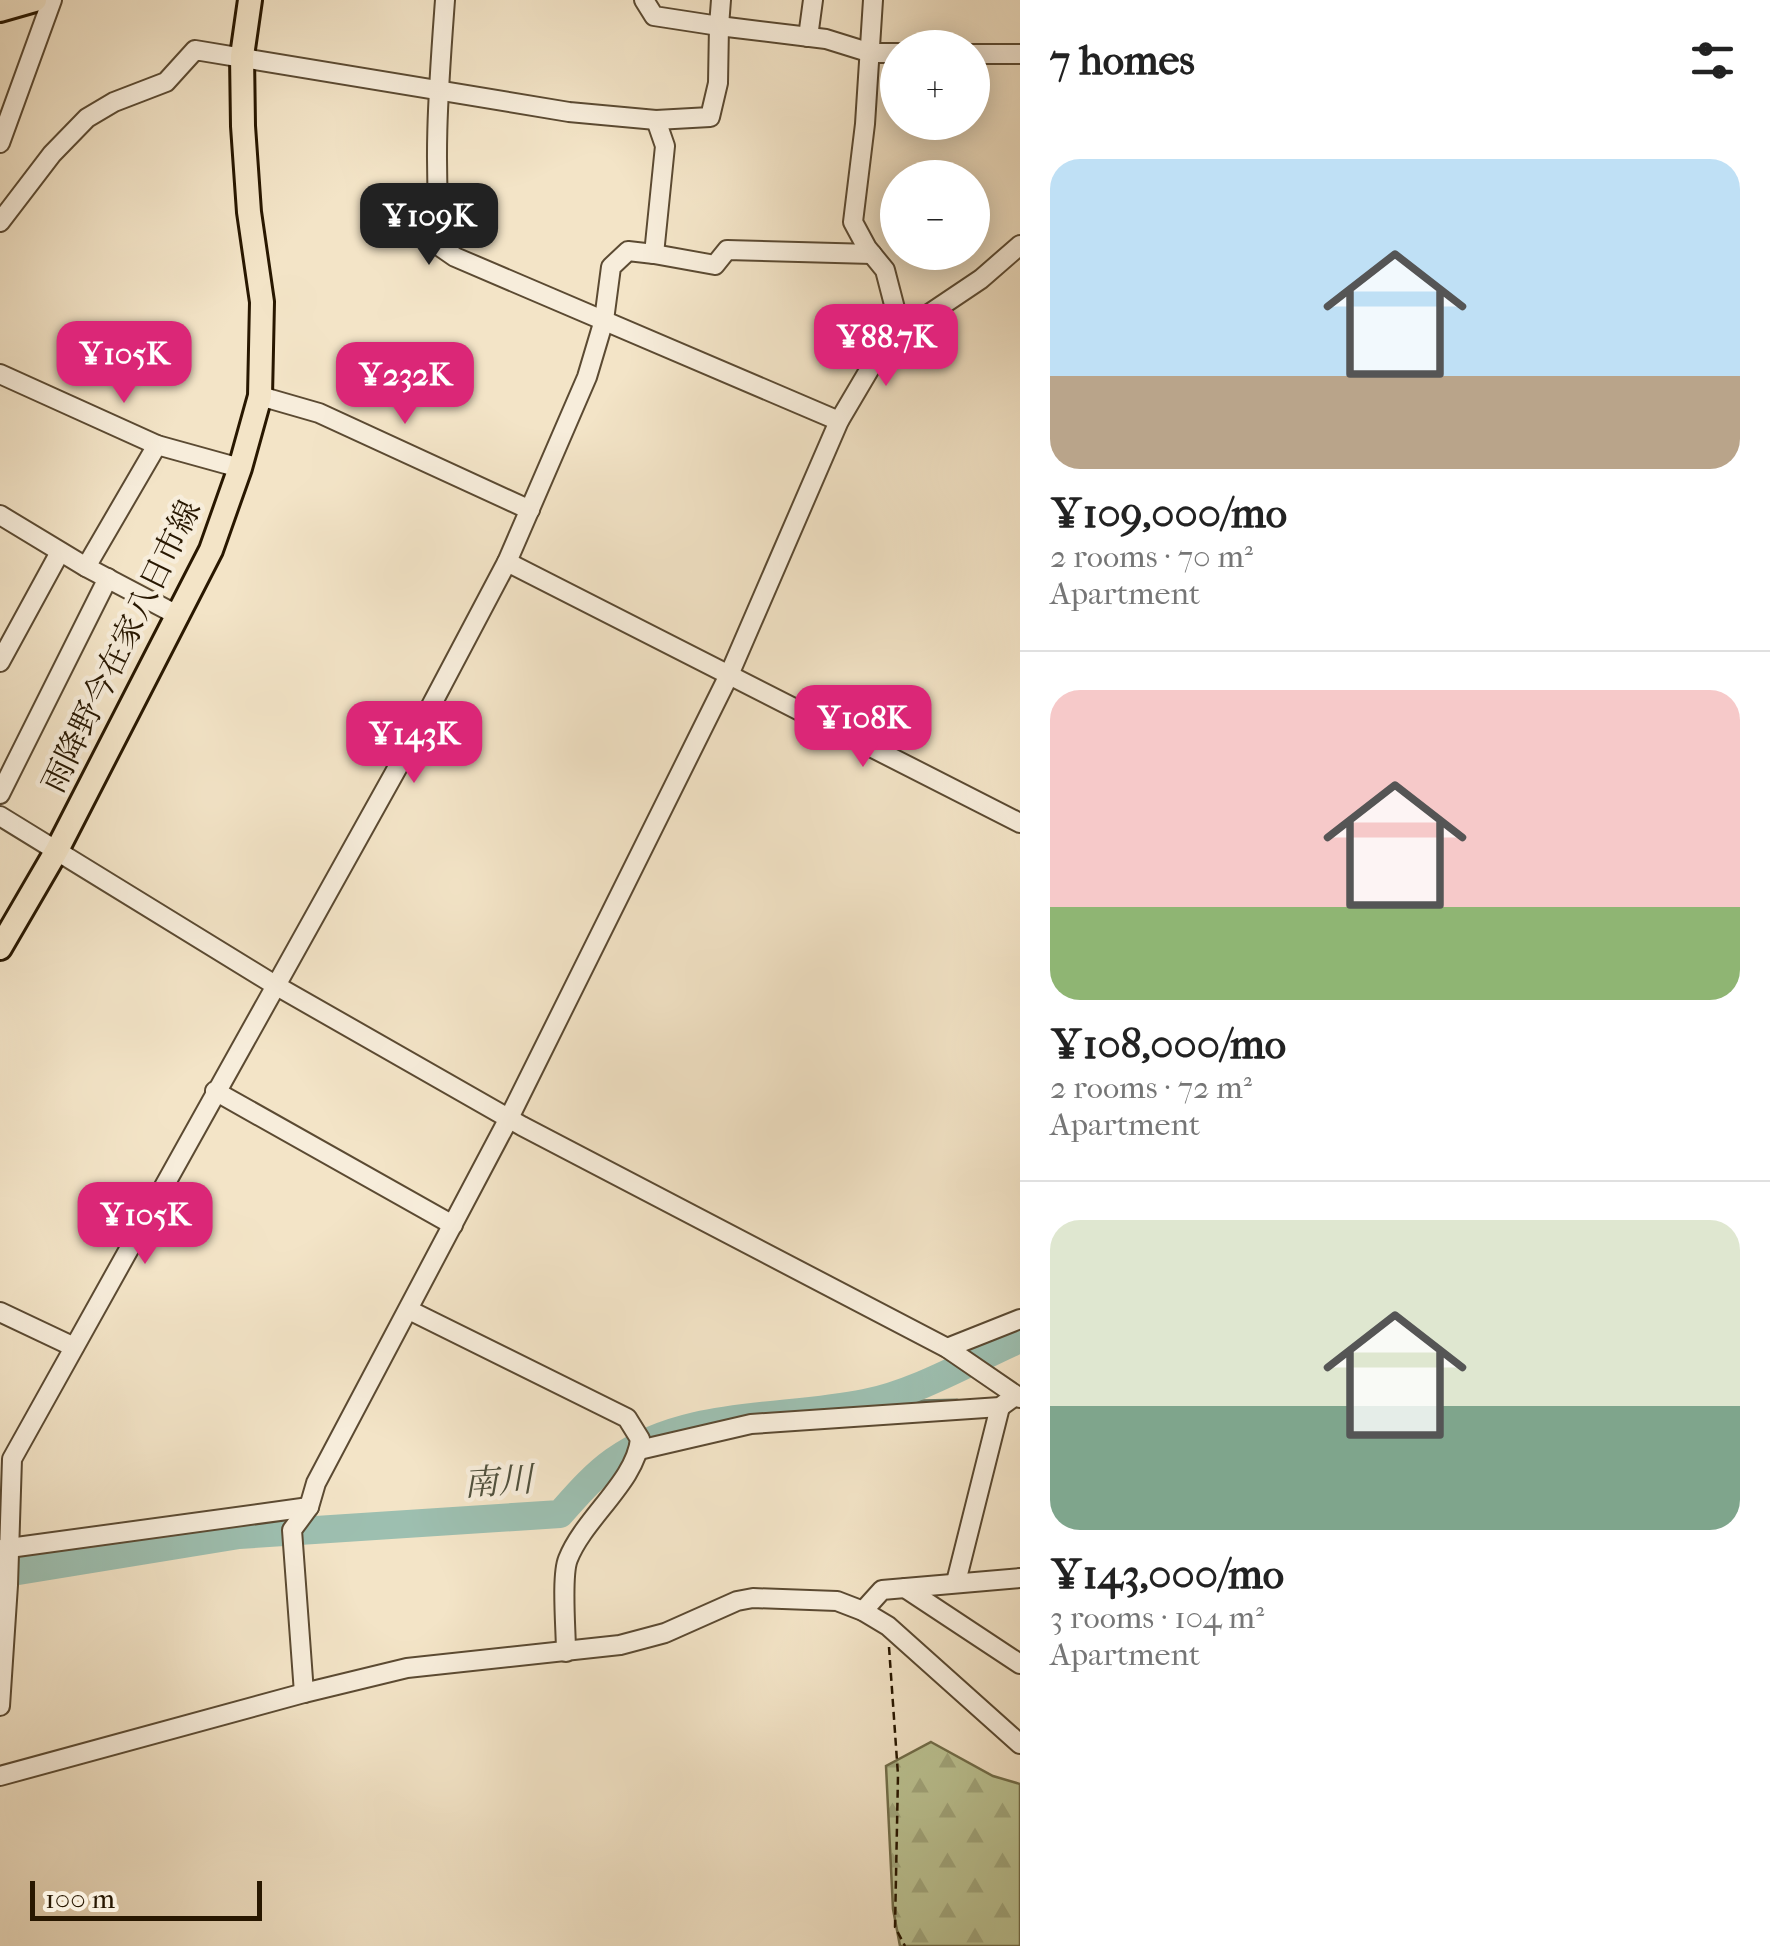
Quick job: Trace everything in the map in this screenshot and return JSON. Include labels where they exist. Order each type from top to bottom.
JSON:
[{"type":"main road","points":[[0,10],[34,0]]},
{"type":"main road","name":"雨降野今在家八日市線","points":[[0,948],[57,850],[211,550],[260,396],[262,302],[249,212],[242,56],[250,0]]},
{"type":"street","points":[[0,143],[52,0]]},
{"type":"street","points":[[445,0],[438,90],[442,248],[455,257],[839,421]]},
{"type":"street","points":[[644,0],[654,16],[808,36],[880,53]]},
{"type":"street","points":[[0,222],[52,154],[87,118],[114,102],[166,82],[195,50],[569,112],[656,120],[710,116],[718,83],[721,0]]},
{"type":"street","points":[[808,36],[813,0]]},
{"type":"street","points":[[874,0],[854,222],[885,270],[898,320],[906,334]]},
{"type":"street","points":[[990,54],[1020,54]]},
{"type":"street","points":[[654,254],[665,146],[656,120]]},
{"type":"street","points":[[304,1692],[292,1530],[309,1507],[316,1483],[509,1118],[728,675],[839,421],[876,360],[920,320],[981,279],[1020,246]]},
{"type":"street","points":[[0,1706],[12,1460],[414,738],[507,562],[587,377],[604,320],[611,268],[628,251],[715,265],[727,250],[872,254]]},
{"type":"street","points":[[0,374],[156,445],[240,468]]},
{"type":"street","points":[[260,396],[319,413],[530,510]]},
{"type":"street","points":[[86,567],[156,445]]},
{"type":"street","points":[[0,516],[179,616]]},
{"type":"street","points":[[0,662],[60,552]]},
{"type":"street","points":[[507,562],[1020,823]]},
{"type":"street","points":[[0,794],[108,578]]},
{"type":"street","points":[[0,816],[275,984],[509,1118],[947,1348],[1012,1400]]},
{"type":"street","points":[[215,1091],[453,1225]]},
{"type":"street","points":[[409,1310],[627,1418],[640,1439],[639,1450],[566,1562],[566,1652]]},
{"type":"street","points":[[0,1312],[74,1347]]},
{"type":"street","points":[[947,1348],[1020,1318]]},
{"type":"street","points":[[639,1450],[751,1424],[1012,1400]]},
{"type":"street","points":[[956,1582],[1012,1400]]},
{"type":"street","points":[[5,1548],[309,1507]]},
{"type":"street","points":[[863,1611],[882,1590],[1020,1578]]},
{"type":"street","points":[[904,1588],[1020,1664]]},
{"type":"street","points":[[0,1776],[304,1692],[407,1668],[620,1645],[665,1633],[737,1601],[753,1598],[837,1601],[863,1611],[888,1626],[1020,1744]]},
{"type":"path","points":[[888,1626],[898,1775],[895,1926],[905,1946]]},
{"type":"green space","points":[[931,1742],[993,1776],[1020,1784],[1020,1946],[900,1946],[893,1909],[886,1766]]},
{"type":"waterway","name":"南川","points":[[0,1574],[239,1535],[560,1514],[614,1461],[672,1432],[885,1398],[925,1384],[1020,1339]]},
{"type":"waterway","points":[[867,1403],[957,1401]]}]
